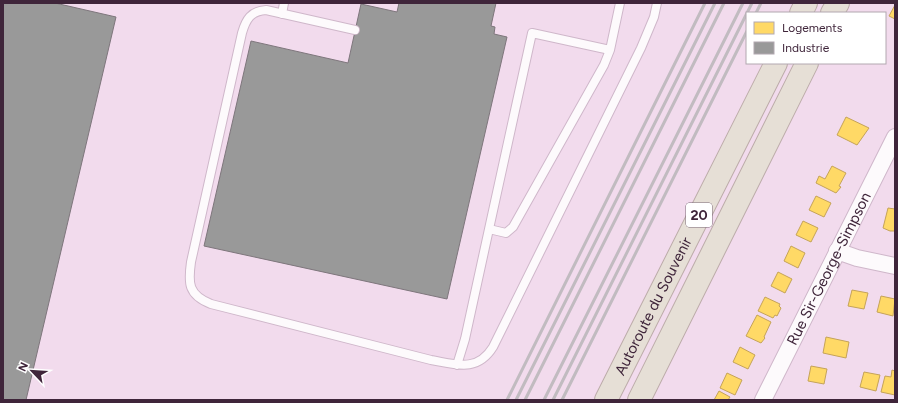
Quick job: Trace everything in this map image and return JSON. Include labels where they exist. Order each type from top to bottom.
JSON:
[{"type":"highway","points":[[802,12],[806,3]]},
{"type":"highway","points":[[833,12],[838,3]]},
{"type":"highway","name":"Autoroute du Souvenir","points":[[606,400],[775,64]]},
{"type":"highway","name":"Autoroute du Souvenir","points":[[639,400],[807,64]]},
{"type":"street","name":"Rue Sir-George-Simpson","points":[[765,399],[895,136]]},
{"type":"street","points":[[837,251],[857,258],[895,266]]},
{"type":"lane","points":[[282,14],[284,3]]},
{"type":"lane","points":[[489,230],[506,233],[513,227],[604,65],[610,50],[620,3]]},
{"type":"lane","points":[[355,30],[259,10],[248,18],[244,25],[191,262],[190,279],[194,293],[204,302],[224,308],[431,360],[457,365],[473,364],[484,359],[493,347],[641,48],[654,17],[657,3]]},
{"type":"lane","points":[[457,365],[465,339],[532,33],[610,50]]},
{"type":"building: Logements","points":[[895,5],[895,19],[889,16]]},
{"type":"building: Logements","points":[[846,117],[869,128],[857,145],[837,135]]},
{"type":"building: Logements","points":[[832,166],[846,173],[839,186],[841,187],[836,193],[816,183],[819,176],[825,179]]},
{"type":"building: Logements","points":[[816,196],[831,203],[824,217],[809,210]]},
{"type":"building: Logements","points":[[888,208],[895,209],[895,231],[890,231],[883,228]]},
{"type":"building: Logements","points":[[803,221],[818,228],[811,242],[796,235]]},
{"type":"building: Logements","points":[[791,246],[805,253],[798,268],[784,261]]},
{"type":"building: Logements","points":[[778,272],[792,279],[785,293],[771,286]]},
{"type":"building: Logements","points":[[852,290],[868,293],[864,309],[848,306]]},
{"type":"building: Logements","points":[[881,296],[895,299],[893,316],[877,312]]},
{"type":"building: Logements","points":[[765,297],[780,304],[779,306],[781,308],[777,316],[775,315],[773,318],[758,311]]},
{"type":"building: Logements","points":[[757,315],[771,322],[764,337],[765,338],[761,343],[746,336]]},
{"type":"building: Logements","points":[[826,337],[849,342],[846,358],[823,353]]},
{"type":"building: Logements","points":[[740,347],[755,355],[748,369],[733,362]]},
{"type":"building: Logements","points":[[811,366],[827,369],[824,384],[808,381]]},
{"type":"building: Logements","points":[[892,370],[895,371],[895,395],[881,392],[885,376],[891,377]]},
{"type":"building: Logements","points":[[864,372],[880,375],[876,391],[860,387]]},
{"type":"building: Logements","points":[[727,373],[742,380],[735,395],[720,388]]},
{"type":"building: Logements","points":[[719,391],[730,397],[728,400],[714,400]]},
{"type":"building: Industrie","points":[[3,3],[55,3],[116,17],[26,400],[3,400]]},
{"type":"building: Industrie","points":[[399,3],[496,3],[491,26],[495,27],[494,34],[507,37],[447,299],[204,246],[251,41],[348,63],[361,4],[397,12]]},
{"type":"railway","points":[[507,400],[705,3]]},
{"type":"railway","points":[[516,400],[715,3]]},
{"type":"railway","points":[[525,400],[724,3]]},
{"type":"railway","points":[[544,400],[743,3]]},
{"type":"railway","points":[[748,12],[752,3]]},
{"type":"railway","points":[[756,12],[761,3]]},
{"type":"railway","points":[[553,400],[746,15]]},
{"type":"railway","points":[[562,400],[746,33]]}]
